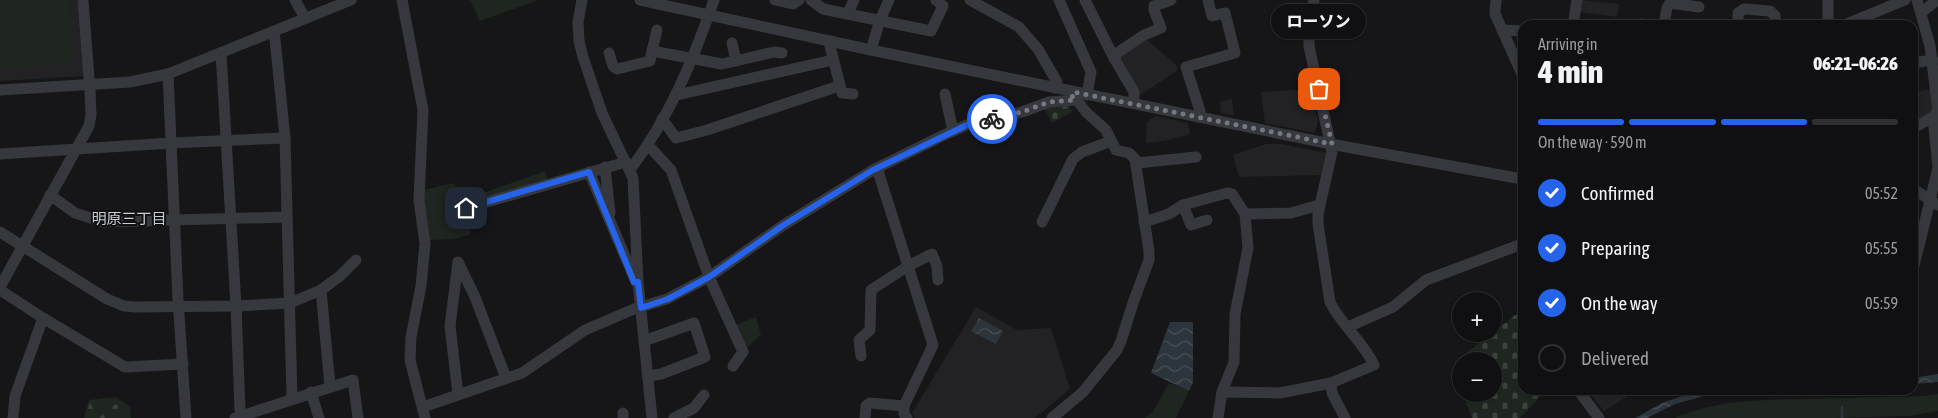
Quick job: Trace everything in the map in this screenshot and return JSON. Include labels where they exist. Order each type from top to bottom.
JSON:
[{"type":"street","points":[[0,286],[89,126],[91,115],[83,0]]},
{"type":"street","points":[[295,0],[306,18]]},
{"type":"street","points":[[0,90],[142,80],[168,74],[351,0]]},
{"type":"street","points":[[402,0],[423,110],[419,200],[425,244],[421,286],[411,338],[410,360],[424,412],[458,394],[522,373],[585,330],[620,314],[668,299],[709,277],[782,226],[877,168],[953,131],[969,124],[1022,112],[1049,102],[1074,96],[1087,95],[1332,144],[1518,178]]},
{"type":"street","points":[[582,0],[578,22],[579,41],[583,57],[602,113],[632,178],[638,282],[652,418]]},
{"type":"street","points":[[640,0],[1055,88],[1074,96],[1086,112],[1100,123],[1116,150],[1129,153],[1137,164],[1144,222],[1149,242],[1149,260],[1133,303],[1122,341],[1117,350],[1083,392],[1052,418]]},
{"type":"street","points":[[466,208],[606,167],[628,166],[648,145],[677,95],[693,59],[714,0]]},
{"type":"street","points":[[775,0],[793,4],[800,0]]},
{"type":"street","points":[[811,0],[823,8],[931,31],[943,6],[936,0]]},
{"type":"street","points":[[848,13],[854,0]]},
{"type":"street","points":[[871,50],[880,20],[890,0]]},
{"type":"street","points":[[970,0],[1019,27],[1038,49],[1057,82],[1055,88]]},
{"type":"street","points":[[1059,0],[1092,72],[1087,95]]},
{"type":"street","points":[[1085,0],[1114,58],[1134,92],[1134,104]]},
{"type":"street","points":[[1114,58],[1117,53],[1144,34],[1161,28],[1154,6],[1171,0]]},
{"type":"street","points":[[1199,118],[1200,111],[1186,67],[1235,53],[1225,13],[1212,16],[1208,0]]},
{"type":"street","points":[[1222,392],[1280,393],[1331,384],[1374,365],[1370,356],[1336,313],[1330,302],[1318,224],[1319,206],[1332,160],[1332,144],[1309,46],[1309,27],[1314,0]]},
{"type":"street","points":[[1496,0],[1495,14],[1518,65]]},
{"type":"street","points":[[1574,20],[1577,0]]},
{"type":"street","points":[[1828,0],[1828,20]]},
{"type":"street","points":[[1856,20],[1906,0]]},
{"type":"street","points":[[1918,0],[1934,44],[1932,60],[1938,111],[1933,117],[1918,126]]},
{"type":"street","points":[[1922,12],[1937,0]]},
{"type":"street","points":[[1665,20],[1670,3],[1699,7]]},
{"type":"street","points":[[1738,20],[1738,13],[1744,9],[1770,11],[1775,16],[1775,20]]},
{"type":"street","points":[[609,53],[613,66],[617,69],[650,61],[657,30]]},
{"type":"street","points":[[1502,30],[1518,31]]},
{"type":"street","points":[[273,32],[285,138],[292,398]]},
{"type":"street","points":[[832,42],[830,46],[842,93],[853,94]]},
{"type":"street","points":[[732,43],[736,61]]},
{"type":"street","points":[[652,51],[722,64],[774,52],[782,53]]},
{"type":"street","points":[[221,53],[236,306],[240,410],[238,417]]},
{"type":"street","points":[[677,95],[833,60]]},
{"type":"street","points":[[1918,62],[1932,60]]},
{"type":"street","points":[[168,74],[178,306],[186,418]]},
{"type":"street","points":[[662,119],[676,138],[707,130],[840,86]]},
{"type":"street","points":[[946,94],[953,131]]},
{"type":"street","points":[[1918,255],[1934,203],[1938,168],[1933,117]]},
{"type":"street","points":[[0,154],[285,138]]},
{"type":"street","points":[[1042,222],[1073,159],[1082,152],[1111,141]]},
{"type":"street","points":[[648,145],[671,170],[709,277],[743,352],[733,366]]},
{"type":"street","points":[[1137,164],[1196,156]]},
{"type":"street","points":[[606,167],[611,227]]},
{"type":"street","points":[[877,168],[933,345],[904,406],[904,414],[907,418]]},
{"type":"street","points":[[589,172],[634,282],[638,282]]},
{"type":"street","points":[[1918,192],[1934,203]]},
{"type":"street","points":[[1144,222],[1170,214],[1184,205],[1227,193],[1232,194],[1245,214],[1248,248],[1235,314],[1234,362],[1222,392],[1218,418]]},
{"type":"street","points":[[50,195],[75,213],[103,222],[287,217]]},
{"type":"street","points":[[1184,205],[1191,225],[1207,220]]},
{"type":"street","points":[[1245,214],[1291,213],[1319,206]]},
{"type":"street","points":[[0,232],[107,299],[124,306],[236,306],[290,303],[320,290],[340,276],[356,260]]},
{"type":"street","points":[[1348,327],[1393,307],[1426,280],[1518,246]]},
{"type":"street","points":[[860,356],[859,340],[870,330],[871,290],[908,266],[932,254],[937,266],[938,280]]},
{"type":"street","points":[[458,394],[450,326],[458,262],[475,298],[506,378]]},
{"type":"street","points":[[0,290],[125,367],[183,364]]},
{"type":"street","points":[[320,290],[330,386]]},
{"type":"street","points":[[13,418],[15,396],[43,318]]},
{"type":"street","points":[[644,341],[694,323],[705,357],[662,374],[648,376]]},
{"type":"street","points":[[238,417],[292,398],[354,380],[358,418]]},
{"type":"street","points":[[1331,384],[1332,393],[1345,418]]},
{"type":"street","points":[[311,392],[319,418]]},
{"type":"street","points":[[674,418],[694,408],[704,395]]},
{"type":"street","points":[[1582,395],[1599,418]]},
{"type":"street","points":[[865,418],[866,406],[870,403],[904,406]]},
{"type":"shaded area","points":[[0,0],[80,0],[85,76],[0,81]]},
{"type":"shaded area","points":[[1581,0],[1619,4],[1617,17],[1579,12]]},
{"type":"shaded area","points":[[1143,36],[1178,67],[1177,71],[1140,95],[1118,59]]},
{"type":"shaded area","points":[[1310,89],[1318,121],[1315,133],[1265,123],[1261,92]]},
{"type":"shaded area","points":[[1918,89],[1920,91],[1933,89],[1935,111],[1918,122]]},
{"type":"shaded area","points":[[1232,99],[1234,116],[1221,113],[1220,101]]},
{"type":"shaded area","points":[[1156,116],[1188,123],[1190,134],[1169,140],[1146,143],[1147,122]]},
{"type":"shaded area","points":[[1266,144],[1281,144],[1327,153],[1323,175],[1239,177],[1233,155]]},
{"type":"shaded area","points":[[976,307],[1017,330],[1051,328],[1070,389],[1035,418],[915,418],[912,413]]},
{"type":"shaded area","points":[[1591,395],[1629,395],[1604,411]]},
{"type":"green space","points":[[0,0],[69,0],[73,56],[65,64],[0,68]]},
{"type":"green space","points":[[470,0],[539,0],[480,21]]},
{"type":"green space","points":[[1069,106],[1072,112],[1052,123],[1044,108]]},
{"type":"green space","points":[[545,171],[548,181],[485,200],[483,193]]},
{"type":"green space","points":[[454,183],[471,234],[454,239],[430,240],[423,190]]},
{"type":"green space","points":[[1518,315],[1518,395],[1542,395],[1520,418],[1472,418],[1466,402],[1502,402],[1502,352],[1468,352],[1481,342],[1502,342],[1502,326]]},
{"type":"green space","points":[[756,317],[761,335],[746,348],[736,325]]},
{"type":"green space","points":[[1169,383],[1189,391],[1176,418],[1145,418],[1152,413]]},
{"type":"green space","points":[[1938,394],[1938,411],[1909,416],[1675,418],[1706,408],[1738,402]]},
{"type":"green space","points":[[116,397],[130,407],[131,418],[84,418],[89,400]]},
{"type":"green space","points":[[90,401],[112,403],[118,406],[117,418],[86,418]]},
{"type":"water","points":[[979,318],[1003,331],[996,344],[971,331]]},
{"type":"water","points":[[1170,322],[1193,322],[1193,382],[1189,391],[1151,373]]},
{"type":"water","points":[[1938,374],[1938,382],[1918,384],[1918,377]]},
{"type":"water","points":[[1685,395],[1708,395],[1675,404],[1647,418],[1635,418],[1662,403]]},
{"type":"waterway","points":[[1842,407],[1842,418]]},
{"type":"way so far","points":[[992,119],[1022,112],[1049,102],[1075,100],[1072,96],[1073,92],[1332,144],[1319,89]]},
{"type":"place","name":"ローソン","points":[[1319,89]]},
{"type":"district","name":"明原三丁目","points":[[129,218]]},
{"type":"route","points":[[466,208],[589,172],[634,282],[638,282],[641,308],[668,299],[709,277],[782,226],[873,170],[969,124],[992,119]]}]
